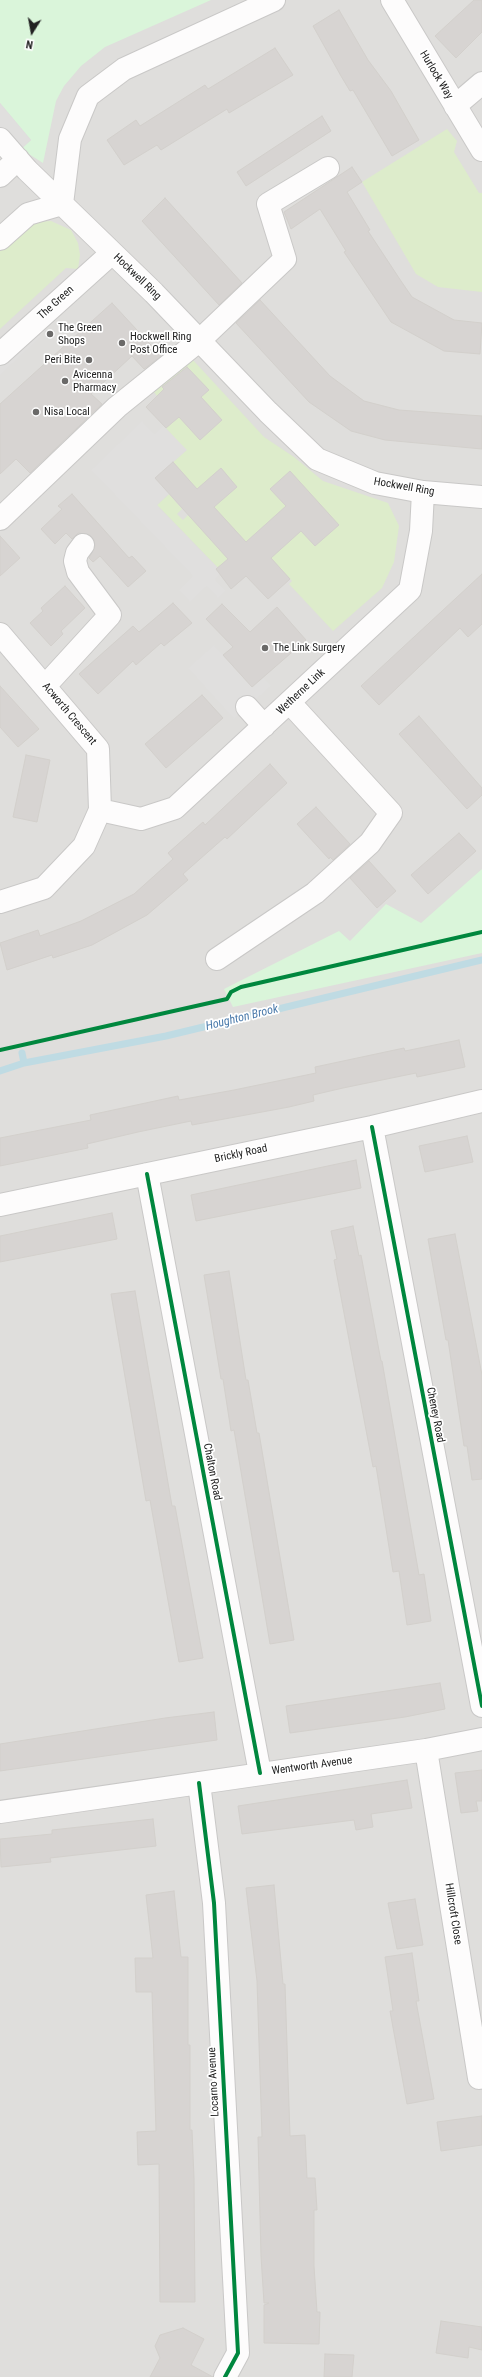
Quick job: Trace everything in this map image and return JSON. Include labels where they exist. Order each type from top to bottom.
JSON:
[{"type":"street","points":[[0,239],[28,214],[62,204],[70,139],[88,96],[124,69],[274,0]]},
{"type":"street","name":"Hurlock Way","points":[[392,0],[454,106],[482,150]]},
{"type":"street","points":[[454,106],[482,83]]},
{"type":"street","name":"Hockwell Ring","points":[[0,139],[62,204],[200,340],[268,412],[317,459],[375,483],[423,492],[482,497]]},
{"type":"street","points":[[0,176],[18,159]]},
{"type":"street","points":[[0,519],[117,406],[200,340],[285,259],[268,204],[328,168]]},
{"type":"street","name":"The Green","points":[[0,354],[112,253]]},
{"type":"street","name":"Wetherne Link","points":[[100,810],[141,819],[175,808],[290,703],[410,590],[421,531],[423,492]]},
{"type":"street","points":[[46,685],[110,615],[78,572],[75,561],[77,553],[83,545]]},
{"type":"street","name":"Acworth Crescent","points":[[0,634],[46,685],[98,749],[100,810],[84,846],[44,888],[0,902]]},
{"type":"street","points":[[217,959],[315,893],[370,843],[391,813],[290,703]]},
{"type":"street","points":[[247,707],[264,726]]},
{"type":"street","name":"Brickly Road","points":[[0,1205],[372,1127],[482,1101]]},
{"type":"street","name":"Cheney Road","points":[[372,1127],[482,1706]]},
{"type":"street","name":"Chalton Road","points":[[147,1174],[260,1773]]},
{"type":"street","name":"Wentworth Avenue","points":[[0,1812],[199,1784],[260,1773],[426,1750],[482,1740]]},
{"type":"street","name":"Hillcroft Close","points":[[426,1750],[479,2078]]},
{"type":"street","name":"Locarno Avenue","points":[[199,1784],[214,1902],[238,2353],[225,2377]]},
{"type":"shaded area","points":[[0,0],[482,0],[482,2377],[0,2377]]},
{"type":"shaded area","points":[[0,103],[31,140],[2,167],[0,165]]},
{"type":"shaded area","points":[[35,331],[41,337],[0,375],[0,364]]},
{"type":"shaded area","points":[[142,421],[154,434],[163,426],[187,450],[155,478],[169,494],[157,505],[218,568],[216,570],[220,574],[215,580],[226,591],[218,598],[207,586],[190,602],[179,590],[193,576],[91,470]]},
{"type":"shaded area","points":[[214,645],[252,687],[263,678],[271,686],[234,719],[188,668]]},
{"type":"green space","points":[[0,0],[211,0],[105,47],[81,66],[64,86],[56,101],[43,163],[21,149],[31,140],[0,103]]},
{"type":"green space","points":[[447,129],[457,141],[454,152],[479,193],[482,193],[482,292],[438,287],[416,274],[362,182]]},
{"type":"green space","points":[[51,221],[71,230],[78,243],[80,255],[78,269],[66,268],[0,329],[0,246],[36,222]]},
{"type":"green space","points":[[193,360],[264,437],[294,457],[323,481],[388,503],[399,526],[394,562],[382,588],[333,631],[289,584],[292,581],[271,558],[301,531],[315,546],[338,525],[270,489],[286,506],[246,542],[214,507],[237,487],[221,468],[197,489],[173,462],[186,450],[166,428],[179,417],[200,440],[222,420],[201,397],[209,390],[187,367],[157,396],[151,388]]},
{"type":"green space","points":[[169,494],[182,509],[177,514],[183,520],[188,515],[228,558],[218,568],[157,505]]},
{"type":"green space","points":[[482,869],[482,953],[233,1007],[224,989],[339,931],[350,941],[386,904],[421,923]]},
{"type":"building","points":[[474,0],[482,0],[482,32],[456,58],[435,36]]},
{"type":"building","points":[[339,10],[368,60],[391,91],[419,140],[392,156],[353,90],[350,91],[313,26]]},
{"type":"building","points":[[275,48],[293,75],[229,113],[227,109],[161,150],[157,145],[124,165],[107,140],[136,120],[140,126],[205,85],[208,89]]},
{"type":"building","points":[[322,116],[331,131],[246,186],[237,172]]},
{"type":"building","points":[[352,167],[362,182],[347,192],[370,230],[368,231],[401,281],[412,297],[454,320],[482,323],[480,354],[444,351],[391,322],[344,252],[346,251],[320,209],[291,229],[284,212]]},
{"type":"building","points":[[165,198],[242,283],[219,305],[142,221]]},
{"type":"building","points":[[260,300],[330,376],[364,401],[399,410],[482,416],[482,449],[385,440],[351,431],[309,402],[236,323]]},
{"type":"building","points":[[112,303],[161,356],[144,369],[132,356],[91,394],[102,404],[30,473],[16,459],[0,474],[0,404]]},
{"type":"building","points":[[187,367],[209,390],[201,397],[222,420],[200,440],[179,417],[166,428],[146,407],[164,389],[162,387]]},
{"type":"building","points":[[173,462],[197,489],[221,468],[237,487],[214,507],[246,542],[286,506],[270,489],[290,471],[339,525],[315,546],[301,531],[271,558],[290,579],[268,599],[246,576],[231,589],[216,569],[228,559],[155,478]]},
{"type":"building","points":[[72,494],[129,558],[132,556],[146,571],[128,587],[100,556],[93,562],[89,558],[95,546],[94,540],[90,535],[78,533],[72,539],[66,533],[55,544],[41,529],[62,509],[58,506]]},
{"type":"building","points":[[0,536],[20,558],[0,576]]},
{"type":"building","points":[[482,574],[482,624],[468,637],[460,628],[379,705],[361,686]]},
{"type":"building","points":[[65,586],[85,608],[61,631],[63,634],[51,646],[30,623],[43,611],[41,608]]},
{"type":"building","points":[[173,603],[192,623],[164,646],[161,643],[136,665],[133,661],[98,694],[79,674],[133,626],[139,632]]},
{"type":"building","name":"The Link Surgery","points":[[222,604],[250,632],[277,607],[306,640],[252,687],[223,655],[233,647],[206,619]]},
{"type":"building","points":[[0,686],[39,729],[18,747],[0,727]]},
{"type":"building","points":[[202,695],[223,718],[166,768],[145,744]]},
{"type":"building","points":[[419,716],[482,788],[482,795],[467,809],[399,734]]},
{"type":"building","points":[[26,755],[50,760],[37,822],[13,817]]},
{"type":"building","points":[[270,764],[287,783],[227,839],[225,837],[183,874],[188,880],[147,915],[92,945],[53,958],[52,955],[7,970],[0,943],[38,930],[40,936],[81,921],[134,894],[173,859],[168,853],[203,822],[205,825]]},
{"type":"building","points":[[316,807],[350,844],[333,860],[330,857],[329,859],[297,824]]},
{"type":"building","points":[[459,833],[476,851],[428,894],[411,875]]},
{"type":"building","points":[[369,861],[396,891],[377,908],[350,878]]},
{"type":"building","points":[[459,1040],[465,1067],[417,1077],[416,1073],[343,1088],[313,1095],[314,1101],[289,1107],[192,1125],[191,1121],[87,1144],[88,1148],[0,1166],[0,1138],[91,1120],[90,1115],[178,1096],[179,1100],[234,1090],[316,1073],[315,1067],[404,1048],[405,1051]]},
{"type":"building","points":[[467,1136],[473,1162],[425,1172],[419,1146]]},
{"type":"building","points":[[356,1160],[361,1188],[196,1221],[191,1195]]},
{"type":"building","points":[[112,1213],[117,1239],[0,1262],[0,1236]]},
{"type":"building","points":[[353,1226],[359,1256],[361,1255],[382,1361],[419,1575],[424,1574],[431,1621],[407,1625],[399,1571],[393,1572],[376,1466],[373,1467],[334,1260],[337,1259],[331,1231]]},
{"type":"building","points":[[455,1234],[482,1375],[482,1479],[472,1480],[467,1446],[464,1446],[448,1340],[446,1340],[428,1239]]},
{"type":"building","points":[[229,1271],[246,1380],[248,1380],[257,1433],[259,1433],[294,1640],[270,1644],[234,1430],[231,1431],[204,1275]]},
{"type":"building","points":[[135,1291],[172,1506],[175,1506],[203,1658],[179,1662],[150,1500],[146,1501],[111,1294]]},
{"type":"building","points":[[440,1683],[445,1709],[405,1717],[290,1733],[286,1706]]},
{"type":"building","points":[[214,1712],[217,1740],[0,1771],[0,1744],[165,1718]]},
{"type":"building","points":[[482,1770],[482,1801],[476,1801],[478,1811],[461,1813],[455,1773]]},
{"type":"building","points":[[407,1780],[412,1808],[371,1814],[373,1827],[356,1830],[354,1820],[242,1834],[238,1806]]},
{"type":"building","points":[[153,1819],[156,1846],[50,1858],[51,1862],[1,1867],[0,1839],[52,1834],[52,1830]]},
{"type":"building","points":[[274,1885],[283,1984],[285,1984],[290,2136],[305,2135],[307,2178],[315,2178],[317,2210],[314,2210],[314,2266],[317,2312],[320,2312],[319,2344],[264,2343],[264,2305],[269,2303],[264,2303],[261,2256],[258,2137],[262,2137],[257,1981],[246,1888]]},
{"type":"building","points":[[174,1891],[181,1957],[188,1957],[188,2045],[190,2045],[190,2130],[192,2130],[194,2178],[195,2302],[160,2302],[159,2164],[138,2165],[137,2132],[156,2131],[152,1992],[136,1992],[135,1958],[153,1958],[146,1895]]},
{"type":"building","points":[[415,1899],[423,1945],[397,1949],[388,1903]]},
{"type":"building","points":[[412,1953],[419,2001],[416,2001],[434,2099],[407,2104],[390,2011],[393,2011],[385,1957]]},
{"type":"building","points":[[482,2116],[482,2145],[441,2151],[437,2122]]},
{"type":"building","points":[[441,2321],[482,2327],[482,2350],[469,2347],[468,2358],[436,2353]]},
{"type":"building","points":[[183,2328],[204,2339],[191,2365],[213,2377],[150,2377],[160,2358],[155,2346],[160,2335]]},
{"type":"building","points":[[325,2354],[354,2355],[352,2377],[324,2377]]},
{"type":"waterway","name":"Houghton Brook","points":[[0,1071],[24,1063],[166,1036],[482,960]]},
{"type":"waterway","points":[[22,1053],[24,1063]]},
{"type":"cycle path","points":[[0,1050],[227,999],[231,992],[241,987],[482,932]]},
{"type":"cycle path","points":[[372,1127],[482,1706]]},
{"type":"cycle path","points":[[147,1174],[260,1773]]},
{"type":"cycle path","points":[[199,1783],[214,1903],[238,2353],[225,2377]]},
{"type":"place","name":"The Green Shops","points":[[50,334]]},
{"type":"place","name":"Hockwell Ring Post Office","points":[[122,343]]},
{"type":"place","name":"Peri Bite","points":[[89,360]]},
{"type":"place","name":"Avicenna Pharmacy","points":[[65,381]]},
{"type":"place","name":"Nisa Local","points":[[36,412]]},
{"type":"place","name":"The Link Surgery","points":[[265,648]]}]
